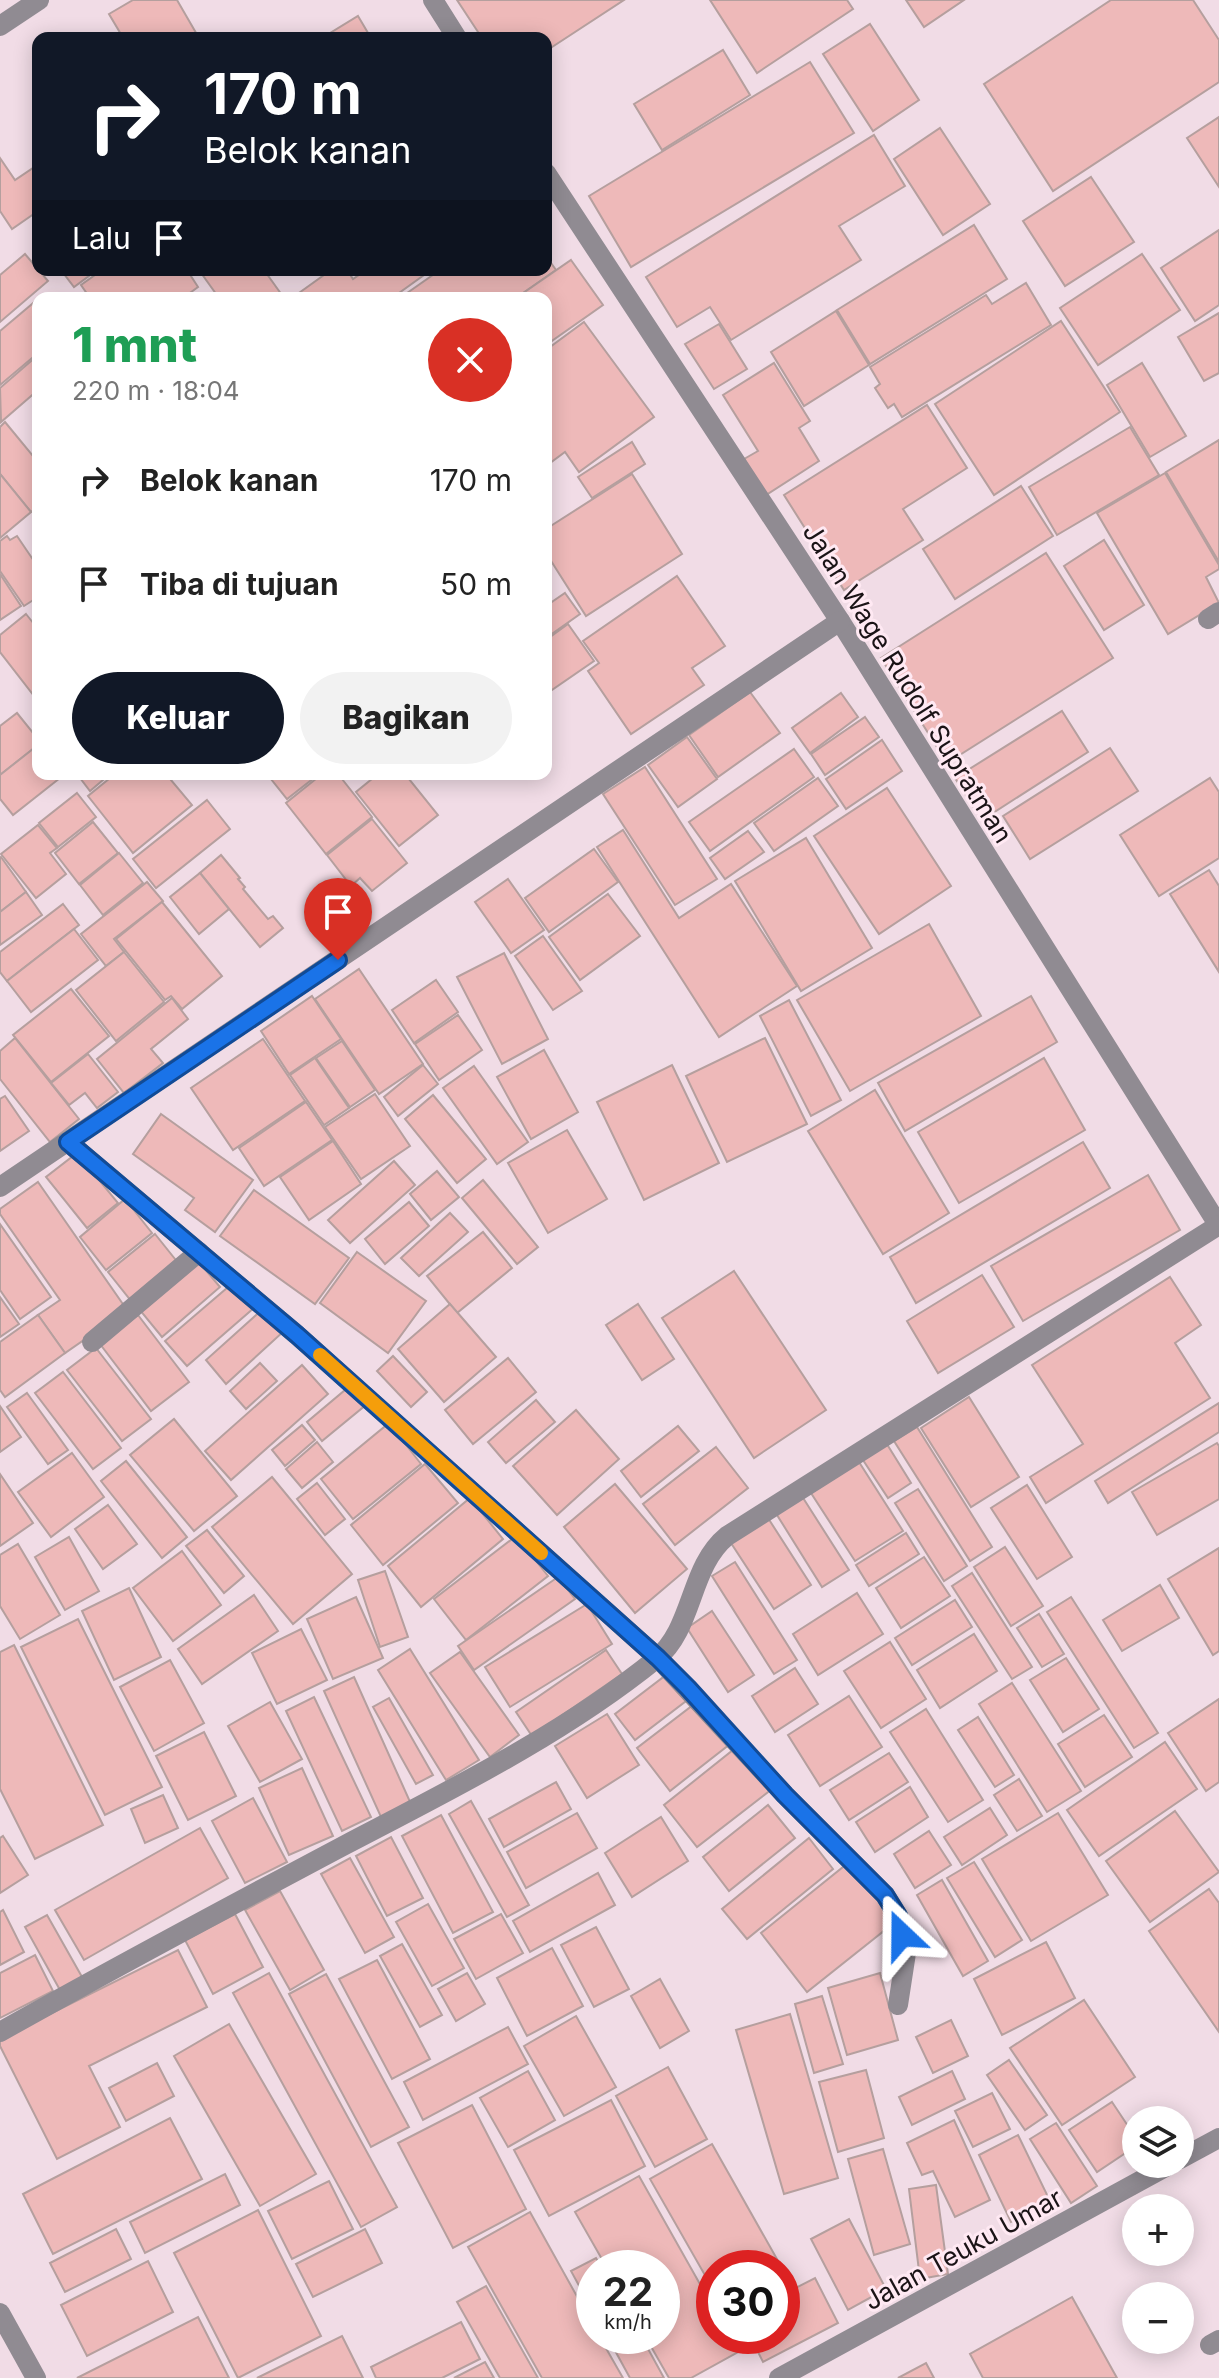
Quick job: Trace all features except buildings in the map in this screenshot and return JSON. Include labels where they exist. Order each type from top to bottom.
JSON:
[{"type":"street","points":[[0,26],[39,0]]},
{"type":"street","points":[[433,0],[453,32]]},
{"type":"street","name":"Jalan Wage Rudolf Supratman","points":[[552,182],[840,621],[1219,1226]]},
{"type":"street","points":[[0,1187],[840,621]]},
{"type":"street","points":[[75,1138],[199,1252],[663,1652],[688,1688],[785,1795],[885,1895],[898,1916],[906,1953],[898,2005]]},
{"type":"street","points":[[0,2032],[131,1959],[432,1801],[592,1706],[663,1652],[681,1623],[708,1555],[727,1536],[1219,1226]]},
{"type":"street","points":[[92,1342],[199,1252]]},
{"type":"street","points":[[1194,2151],[1219,2138]]},
{"type":"street","name":"Jalan Teuku Umar","points":[[779,2378],[1145,2178]]},
{"type":"street","points":[[0,2313],[36,2378]]},
{"type":"slow traffic","points":[[320,1355],[541,1553]]},
{"type":"route","points":[[338,960],[68,1142],[297,1335],[658,1658],[785,1795],[885,1895],[898,1916],[902,1935]]}]
